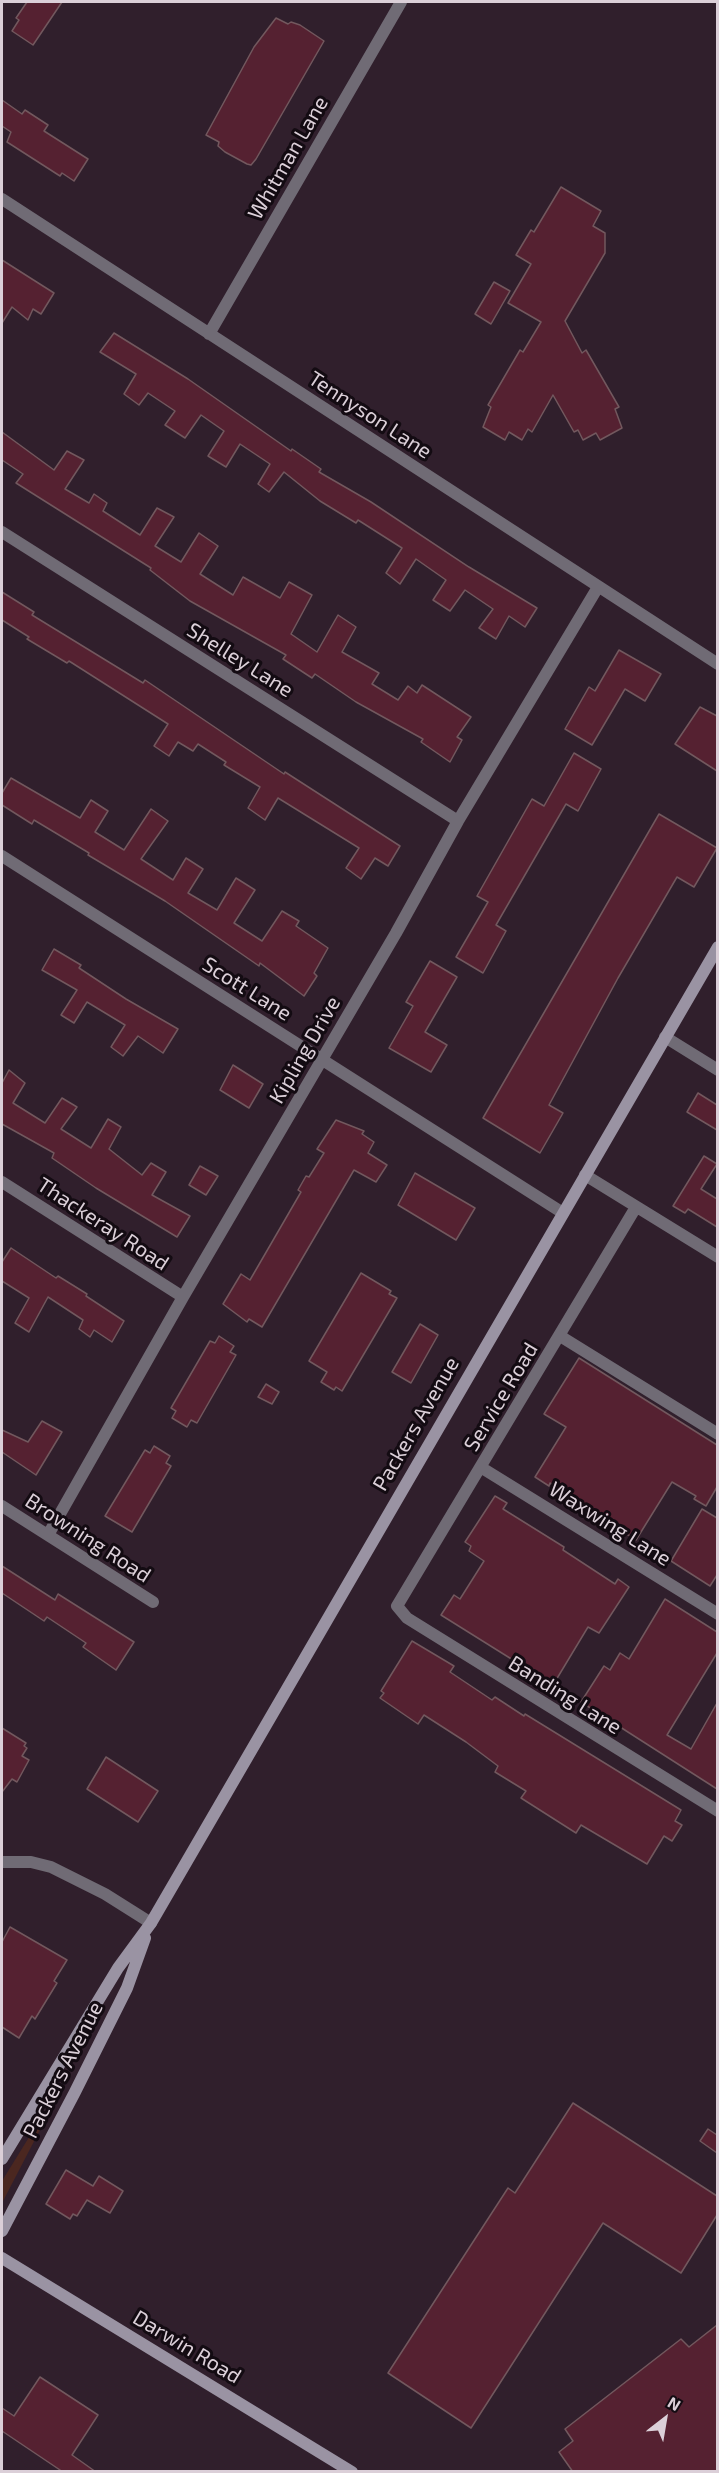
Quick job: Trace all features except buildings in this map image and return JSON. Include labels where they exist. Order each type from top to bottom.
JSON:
[{"type":"main road","name":"Packers Avenue","points":[[2,2159],[118,1968],[151,1923],[717,947]]},
{"type":"main road","name":"Packers Avenue","points":[[2,2231],[127,1988],[151,1923]]},
{"type":"main road","name":"Darwin Road","points":[[2,2258],[352,2472]]},
{"type":"street","name":"Whitman Lane","points":[[209,334],[401,2]]},
{"type":"street","name":"Tennyson Lane","points":[[2,199],[717,664]]},
{"type":"street","name":"Shelley Lane","points":[[2,532],[458,821]]},
{"type":"street","name":"Kipling Drive","points":[[48,1535],[183,1297],[396,933],[458,821],[598,587]]},
{"type":"street","name":"Scott Lane","points":[[2,856],[562,1213]]},
{"type":"street","points":[[664,1037],[716,1067]]},
{"type":"street","points":[[585,1175],[717,1257]]},
{"type":"street","name":"Thackeray Road","points":[[2,1182],[183,1297]]},
{"type":"street","name":"Service Road","points":[[397,1606],[482,1468],[636,1207]]},
{"type":"street","points":[[560,1336],[717,1434]]},
{"type":"street","name":"Waxwing Lane","points":[[482,1468],[717,1614]]},
{"type":"street","name":"Browning Road","points":[[2,1506],[153,1602]]},
{"type":"street","name":"Banding Lane","points":[[397,1606],[417,1624],[717,1811]]},
{"type":"street","points":[[2,1862],[31,1862],[51,1867],[105,1894],[151,1923]]},
{"type":"shaded area","points":[[39,2121],[43,2124],[2,2203],[2,2181]]}]
